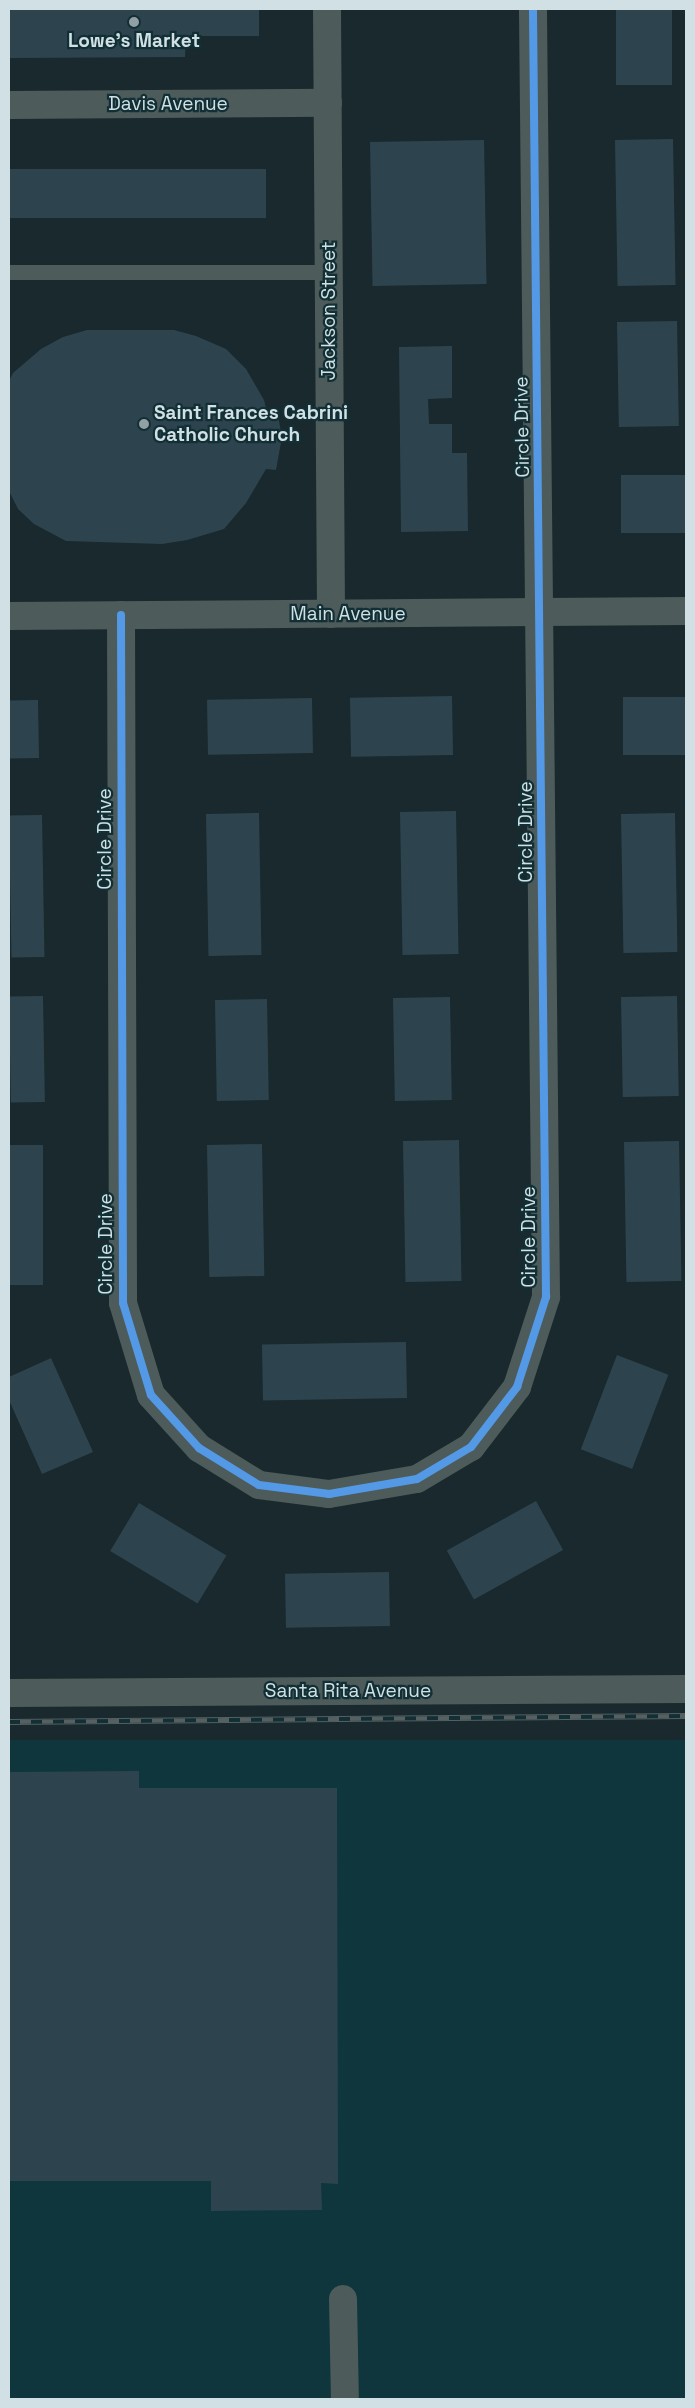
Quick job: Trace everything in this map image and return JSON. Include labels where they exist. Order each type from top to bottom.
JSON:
[{"type":"street","name":"Jackson Street","points":[[328,9],[331,614]]},
{"type":"street","name":"Circle Drive","points":[[121,615],[123,1304],[151,1396],[199,1448],[258,1485],[329,1494],[416,1479],[471,1448],[517,1388],[546,1297],[533,9]]},
{"type":"street","name":"Davis Avenue","points":[[9,105],[328,103]]},
{"type":"street","name":"Main Avenue","points":[[9,616],[686,611]]},
{"type":"street","name":"Santa Rita Avenue","points":[[9,1692],[686,1690]]},
{"type":"street","points":[[343,2299],[345,2399]]},
{"type":"lane","points":[[9,272],[329,272]]},
{"type":"shaded area","points":[[9,1740],[686,1740],[686,2399],[9,2399]]},
{"type":"building","name":"Lowe's Market","points":[[9,9],[259,9],[259,36],[186,36],[185,57],[9,58]]},
{"type":"building","points":[[616,9],[672,9],[672,85],[616,85]]},
{"type":"building","points":[[673,139],[676,285],[618,286],[615,140]]},
{"type":"building","points":[[484,140],[487,284],[373,286],[370,142]]},
{"type":"building","points":[[9,169],[266,169],[266,218],[9,218]]},
{"type":"building","points":[[677,321],[679,426],[619,427],[617,322]]},
{"type":"building","name":"Saint Frances Cabrini Catholic Church","points":[[87,330],[174,330],[196,336],[226,349],[246,369],[264,400],[267,412],[277,410],[282,437],[276,470],[266,469],[246,503],[224,529],[187,540],[162,544],[66,541],[34,524],[18,509],[9,491],[9,381],[13,373],[41,349],[63,337]]},
{"type":"building","points":[[452,346],[452,398],[428,399],[429,424],[452,424],[452,453],[467,453],[468,531],[401,532],[399,347]]},
{"type":"building","points":[[621,475],[686,475],[686,533],[621,533]]},
{"type":"building","points":[[452,696],[453,755],[351,757],[350,698]]},
{"type":"building","points":[[623,697],[686,697],[686,755],[623,755]]},
{"type":"building","points":[[312,698],[313,753],[208,755],[207,700]]},
{"type":"building","points":[[38,700],[39,758],[10,758],[9,701]]},
{"type":"building","points":[[456,811],[458,954],[403,955],[400,812]]},
{"type":"building","points":[[259,813],[261,955],[208,956],[206,814]]},
{"type":"building","points":[[675,813],[677,952],[623,953],[621,814]]},
{"type":"building","points":[[42,815],[44,957],[11,958],[9,816]]},
{"type":"building","points":[[43,996],[45,1102],[11,1103],[9,997]]},
{"type":"building","points":[[677,996],[679,1096],[623,1097],[621,997]]},
{"type":"building","points":[[450,997],[452,1100],[395,1101],[393,998]]},
{"type":"building","points":[[267,999],[269,1100],[217,1101],[215,1000]]},
{"type":"building","points":[[459,1140],[461,1281],[405,1282],[403,1141]]},
{"type":"building","points":[[679,1141],[681,1281],[626,1282],[624,1142]]},
{"type":"building","points":[[262,1144],[264,1276],[209,1277],[207,1145]]},
{"type":"building","points":[[9,1145],[43,1145],[43,1285],[9,1285]]},
{"type":"building","points":[[406,1342],[407,1398],[263,1401],[262,1345]]},
{"type":"building","points":[[617,1355],[668,1375],[632,1469],[581,1449]]},
{"type":"building","points":[[51,1358],[93,1452],[42,1474],[9,1400],[9,1377]]},
{"type":"building","points":[[536,1501],[563,1550],[474,1599],[447,1550]]},
{"type":"building","points":[[139,1503],[226,1556],[198,1604],[110,1551]]},
{"type":"building","points":[[389,1572],[390,1626],[286,1628],[285,1574]]},
{"type":"building","points":[[139,1771],[139,1788],[337,1788],[338,2184],[321,2183],[322,2210],[211,2211],[211,2181],[9,2181],[9,1772]]},
{"type":"railway","points":[[9,1722],[686,1716]]},
{"type":"cycle path","points":[[121,615],[123,1303],[151,1395],[199,1448],[259,1485],[329,1494],[417,1479],[471,1447],[517,1387],[546,1297],[533,9]]},
{"type":"place","name":"Lowe's Market","points":[[134,22]]},
{"type":"place","name":"Saint Frances Cabrini Catholic Church","points":[[144,424]]}]
